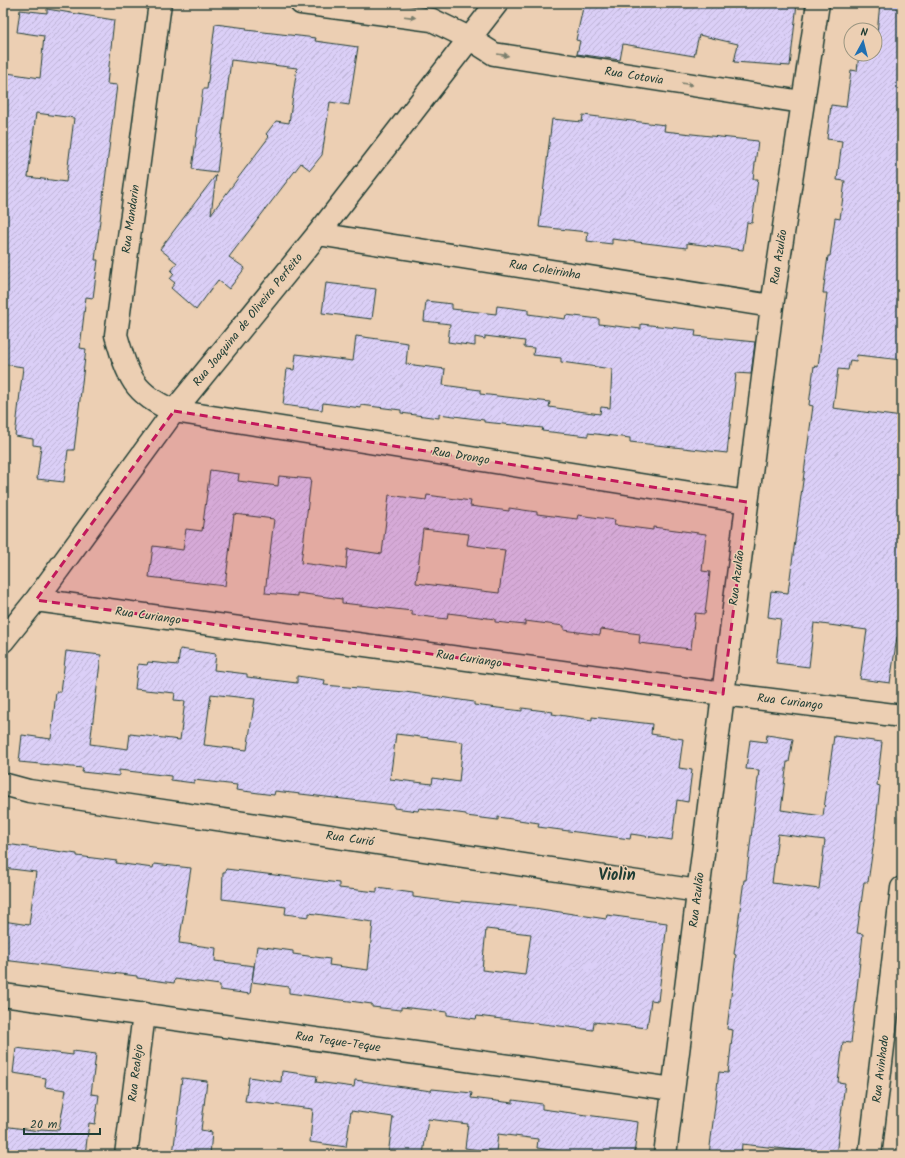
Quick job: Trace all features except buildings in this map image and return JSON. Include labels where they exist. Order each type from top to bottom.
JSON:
[{"type":"street","name":"Rua Mandarin","points":[[160,3],[116,335],[125,366],[139,389],[155,403],[174,411]]},
{"type":"street","name":"Rua Cotovia","points":[[301,3],[432,20],[470,38],[494,54],[802,102]]},
{"type":"street","name":"Rua Joaquina de Oliveira Perfeito","points":[[3,641],[36,600],[174,411],[318,234],[498,3]]},
{"type":"street","name":"Rua Azulão","points":[[665,1155],[772,306],[818,3]]},
{"type":"street","name":"Rua Coleirinha","points":[[318,234],[772,306]]},
{"type":"street","name":"Rua Drongo","points":[[174,411],[747,502]]},
{"type":"street","name":"Rua Curiango","points":[[36,600],[723,694],[902,716]]},
{"type":"street","name":"Rua Curió","points":[[3,784],[45,793],[698,891]]},
{"type":"street","name":"Rua Avinhado","points":[[870,1155],[902,888]]},
{"type":"street","name":"Rua Teque-Teque","points":[[3,995],[673,1089]]},
{"type":"street","name":"Rua Realejo","points":[[126,1155],[144,1014]]},
{"type":"highlighted area","points":[[174,411],[747,502],[723,694],[36,600]]},
{"type":"district","name":"Violin","points":[[617,875]]}]
